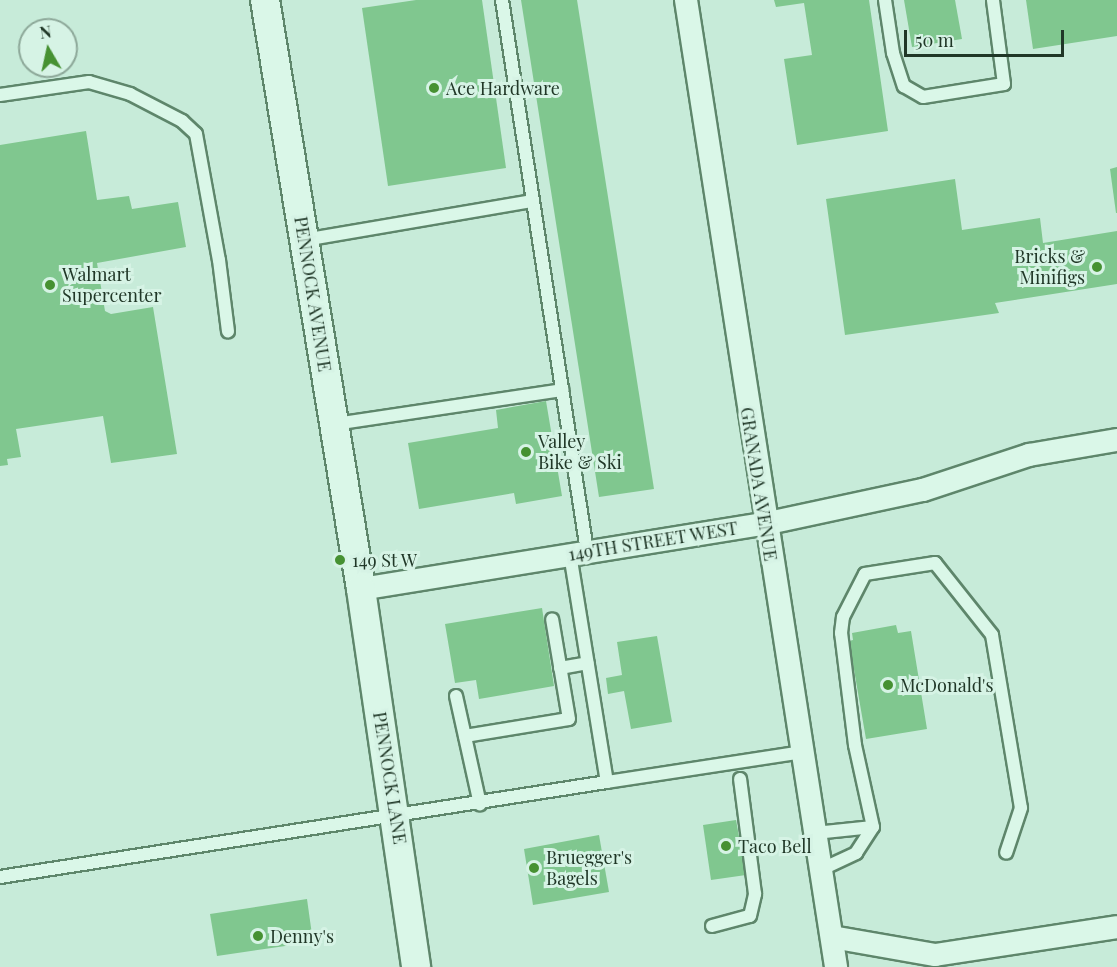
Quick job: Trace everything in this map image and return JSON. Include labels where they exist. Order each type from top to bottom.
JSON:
[{"type":"street","name":"PENNOCK AVENUE","points":[[265,0],[362,589]]},
{"type":"street","name":"GRANADA AVENUE","points":[[686,0],[764,524],[836,967]]},
{"type":"street","name":"149TH STREET WEST","points":[[362,589],[579,552],[764,524],[923,490],[1029,455],[1117,440]]},
{"type":"street","name":"PENNOCK LANE","points":[[362,589],[397,817],[416,967]]},
{"type":"street","points":[[832,937],[935,955],[1117,927]]},
{"type":"lane","points":[[502,0],[562,390],[588,663],[607,782]]},
{"type":"lane","points":[[885,0],[893,53],[904,86],[923,97],[1004,84],[993,0]]},
{"type":"lane","points":[[0,96],[89,82],[130,94],[182,121],[196,134],[219,260],[228,331]]},
{"type":"lane","points":[[304,240],[533,201]]},
{"type":"lane","points":[[335,424],[562,390]]},
{"type":"lane","points":[[820,870],[856,853],[873,827],[855,745],[841,633],[843,617],[865,574],[935,563],[992,635],[1021,808],[1006,853]]},
{"type":"lane","points":[[465,736],[569,719],[552,618]]},
{"type":"lane","points":[[561,668],[588,663]]},
{"type":"lane","points":[[456,696],[480,804]]},
{"type":"lane","points":[[0,877],[397,817],[802,752]]},
{"type":"lane","points":[[712,926],[750,916],[755,894],[740,779]]},
{"type":"lane","points":[[815,833],[873,827]]},
{"type":"building","name":"Ace Hardware","points":[[416,0],[482,0],[506,168],[388,186],[362,8]]},
{"type":"building","points":[[521,0],[577,0],[654,489],[599,497]]},
{"type":"building","points":[[774,0],[869,0],[888,131],[797,145],[784,59],[812,55],[804,3],[776,7]]},
{"type":"building","points":[[904,0],[955,0],[962,39],[912,47]]},
{"type":"building","points":[[1026,0],[1117,0],[1117,36],[1033,49]]},
{"type":"building","name":"Walmart Supercenter","points":[[86,131],[97,200],[129,196],[132,209],[178,202],[186,247],[97,263],[105,311],[111,314],[153,307],[177,454],[111,463],[103,416],[16,429],[21,457],[7,459],[8,465],[0,466],[0,145]]},
{"type":"building","points":[[1117,167],[1117,213],[1116,213],[1110,169]]},
{"type":"building","points":[[955,179],[962,230],[1040,218],[1043,243],[1117,231],[1117,284],[995,303],[999,313],[845,335],[826,199]]},
{"type":"building","points":[[546,401],[562,496],[516,504],[514,493],[419,509],[408,443],[498,428],[496,410]]},
{"type":"building","points":[[542,608],[554,686],[479,699],[476,680],[455,683],[445,624]]},
{"type":"building","name":"McDonald's","points":[[896,625],[898,633],[911,631],[927,729],[866,739],[849,641],[853,640],[852,633]]},
{"type":"building","points":[[657,636],[672,722],[631,729],[624,691],[608,694],[606,678],[622,675],[617,642]]},
{"type":"building","points":[[736,820],[746,875],[711,880],[703,825]]},
{"type":"building","points":[[599,835],[609,892],[533,905],[524,849]]},
{"type":"building","points":[[307,899],[313,942],[217,956],[210,914]]},
{"type":"place","name":"Ace Hardware","points":[[434,88]]},
{"type":"place","name":"Bricks & Minifigs","points":[[1097,267]]},
{"type":"place","name":"Walmart Supercenter","points":[[50,285]]},
{"type":"place","name":"Valley Bike & Ski","points":[[526,452]]},
{"type":"place","name":"149 St W","points":[[340,560]]},
{"type":"place","name":"McDonald's","points":[[888,685]]},
{"type":"place","name":"Taco Bell","points":[[726,846]]},
{"type":"place","name":"Bruegger's Bagels","points":[[534,868]]},
{"type":"place","name":"Denny's","points":[[258,936]]}]
